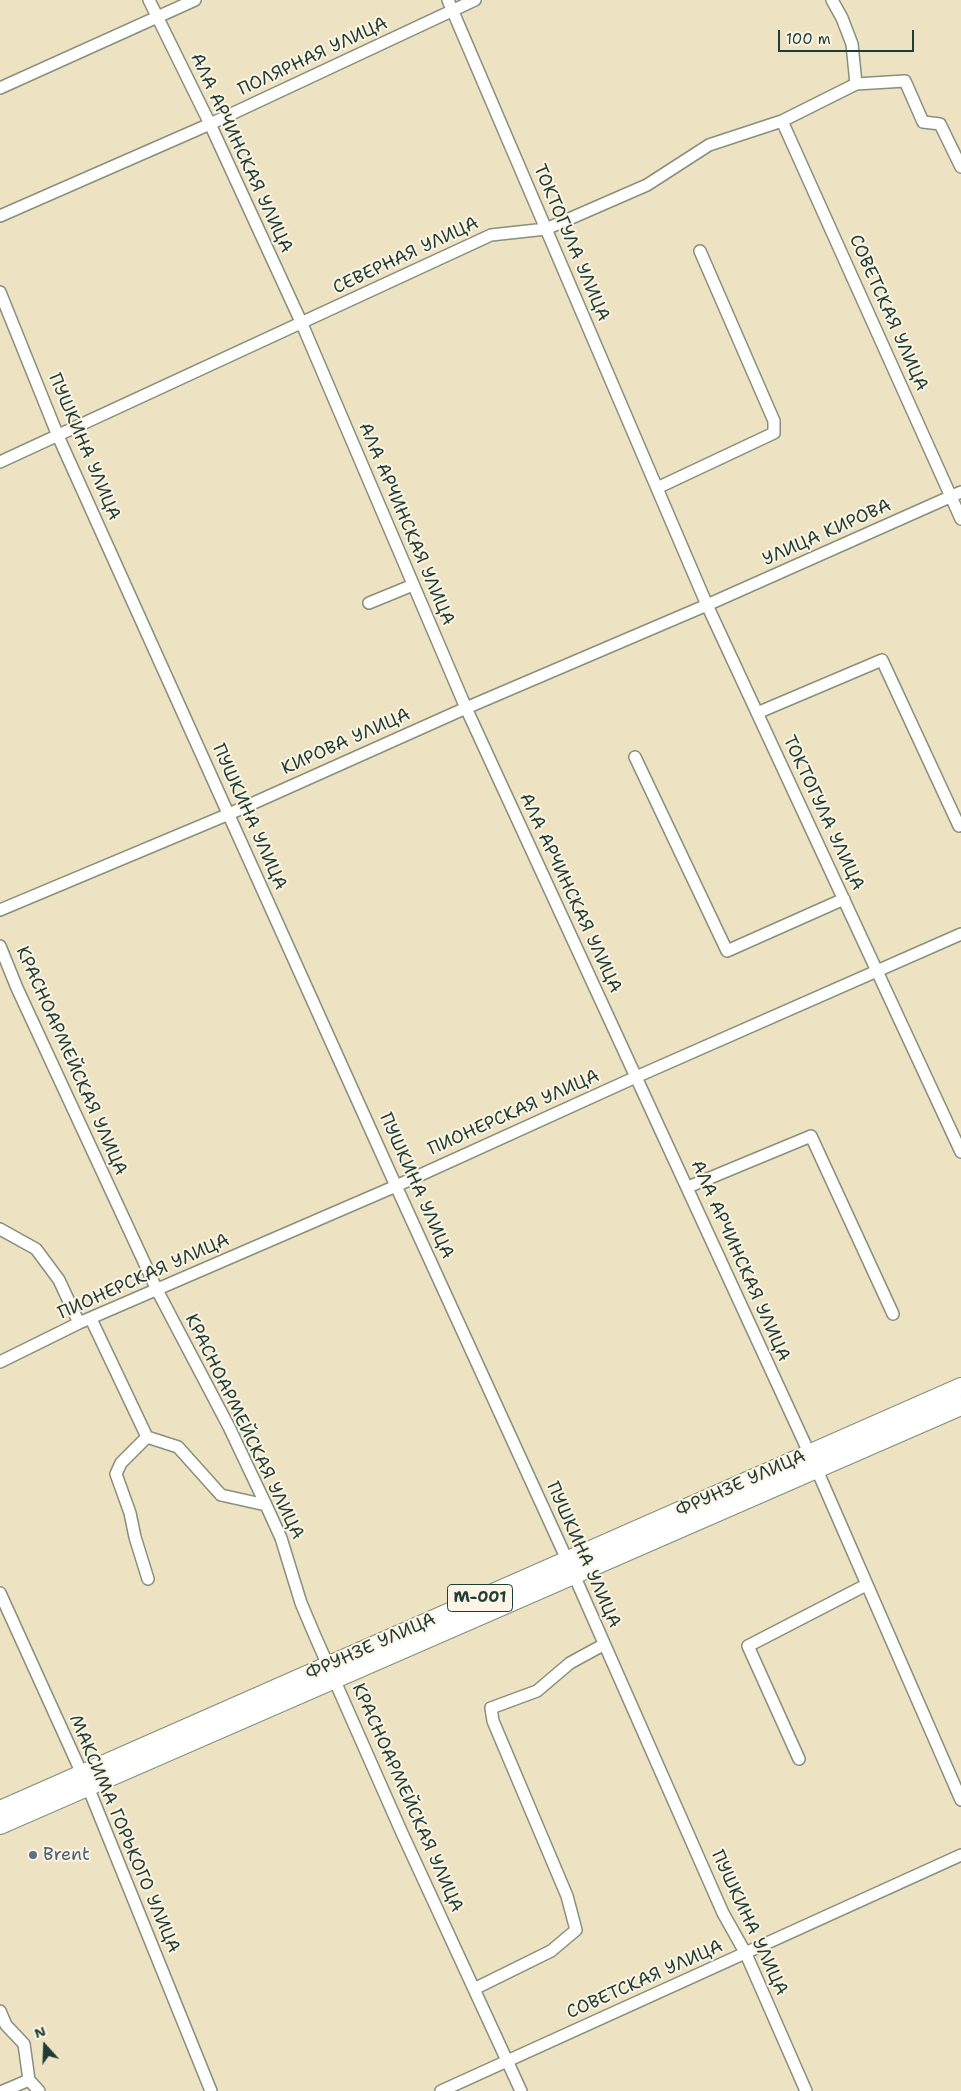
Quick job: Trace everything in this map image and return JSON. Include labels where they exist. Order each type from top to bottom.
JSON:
[{"type":"main road","name":"ФРУНЗЕ УЛИЦА","points":[[813,1462],[961,1387]]},
{"type":"main road","name":"ФРУНЗЕ УЛИЦА","points":[[0,1825],[85,1781],[813,1462],[961,1406]]},
{"type":"main road","name":"ФРУНЗЕ УЛИЦА","points":[[0,1810],[85,1781]]},
{"type":"street","name":"АЛА АРЧИНСКАЯ УЛИЦА","points":[[150,0],[210,124],[302,324],[466,708],[813,1462],[961,1800]]},
{"type":"street","points":[[0,88],[195,0]]},
{"type":"street","name":"ПОЛЯРНАЯ УЛИЦА","points":[[0,216],[210,124],[450,5],[475,0]]},
{"type":"street","points":[[832,0],[842,18],[852,44],[856,84],[905,81],[923,122],[940,124],[961,167]]},
{"type":"street","name":"ТОКТОГУЛА УЛИЦА","points":[[450,5],[707,605],[877,970],[956,1127],[961,1152]]},
{"type":"street","name":"СЕВЕРНАЯ УЛИЦА","points":[[0,462],[491,236],[546,228],[647,185],[708,145],[782,121],[856,84]]},
{"type":"street","name":"СОВЕТСКАЯ УЛИЦА","points":[[782,121],[956,494],[961,519]]},
{"type":"street","points":[[657,488],[774,433],[774,421],[700,251]]},
{"type":"street","name":"ПУШКИНА УЛИЦА","points":[[0,292],[58,436],[396,1186],[571,1568],[723,1913],[746,1954],[806,2091]]},
{"type":"street","name":"УЛИЦА КИРОВА","points":[[707,605],[956,494]]},
{"type":"street","points":[[369,603],[413,585]]},
{"type":"street","name":"КИРОВА УЛИЦА","points":[[0,910],[229,814],[466,708],[707,605]]},
{"type":"street","points":[[757,713],[882,660],[959,826],[961,825]]},
{"type":"street","points":[[635,757],[727,951],[844,899]]},
{"type":"street","name":"ПИОНЕРСКАЯ УЛИЦА","points":[[0,1362],[79,1323],[396,1186],[636,1077],[961,934]]},
{"type":"street","name":"КРАСНОАРМЕЙСКАЯ УЛИЦА","points":[[0,946],[21,997],[157,1290],[229,1428],[266,1505],[281,1538],[301,1603],[402,1833],[521,2091]]},
{"type":"street","points":[[688,1187],[811,1136],[893,1314]]},
{"type":"street","points":[[0,1230],[36,1249],[59,1280],[79,1323]]},
{"type":"street","points":[[91,1318],[147,1437],[178,1447],[221,1495],[266,1505]]},
{"type":"street","points":[[147,1437],[120,1463],[116,1474],[130,1513],[148,1580]]},
{"type":"street","points":[[799,1758],[748,1646],[866,1584]]},
{"type":"street","name":"МАКСИМА ГОРЬКОГО УЛИЦА","points":[[0,1593],[85,1781],[211,2091]]},
{"type":"street","points":[[474,1989],[551,1951],[576,1930],[567,1896],[493,1721],[491,1708],[538,1691],[570,1663],[604,1645]]},
{"type":"street","name":"СОВЕТСКАЯ УЛИЦА","points":[[441,2091],[961,1855]]},
{"type":"street","points":[[0,2011],[6,2025],[24,2044],[29,2080],[39,2091]]},
{"type":"street","points":[[3,2091],[29,2080]]},
{"type":"place","name":"Brent","points":[[33,1855]]}]
